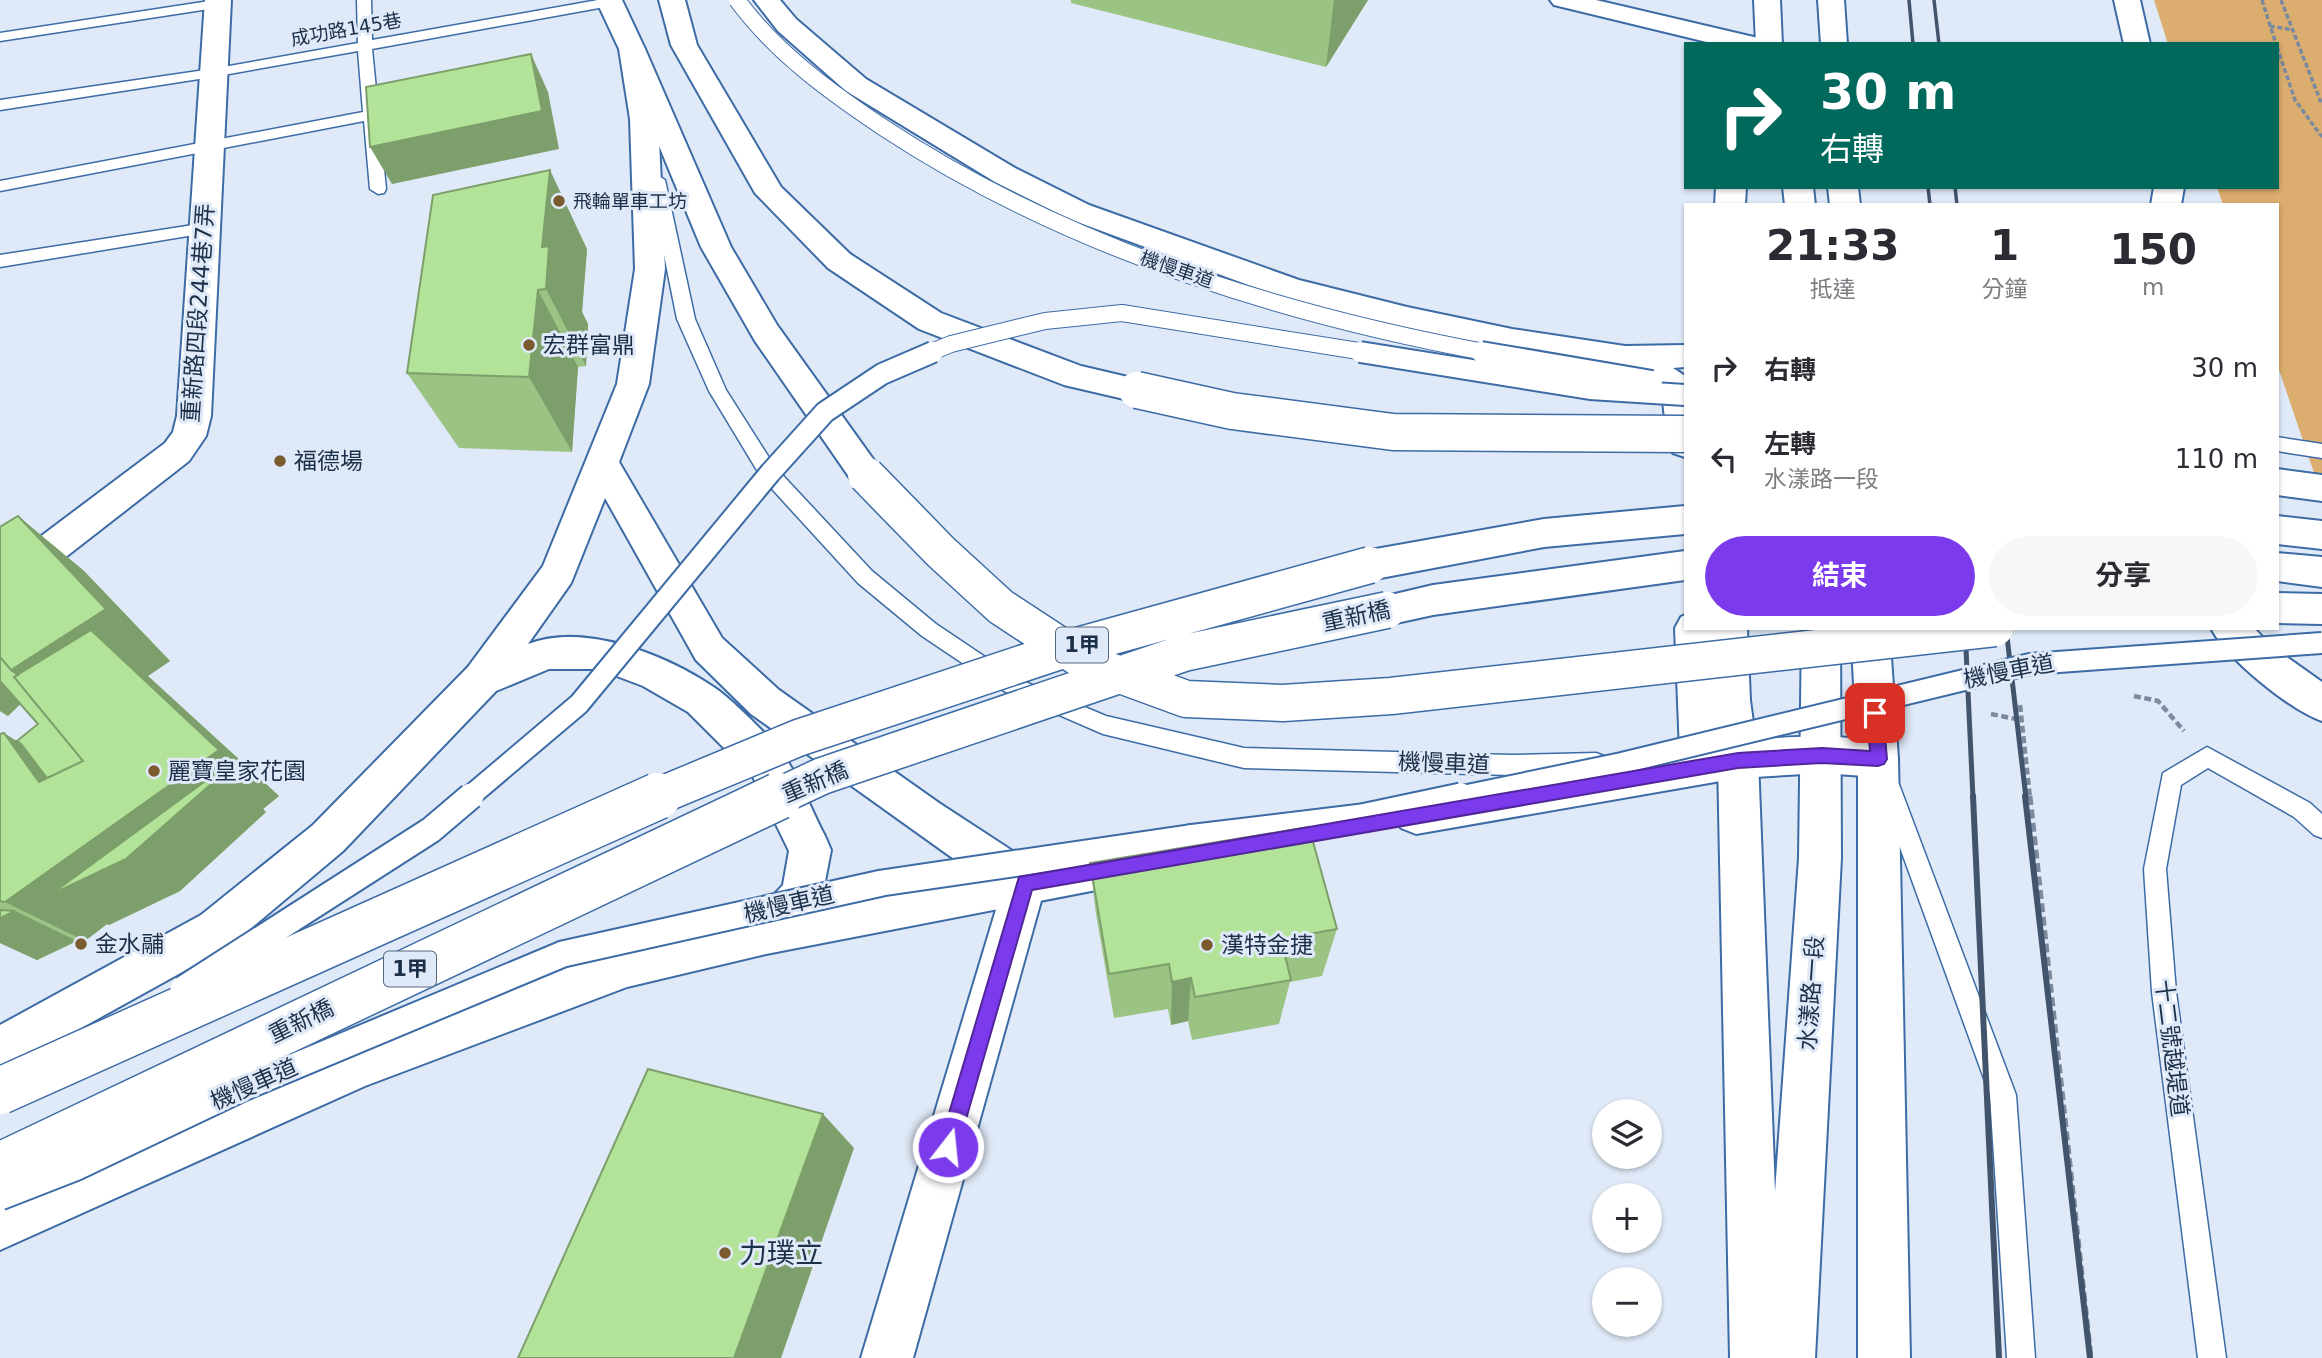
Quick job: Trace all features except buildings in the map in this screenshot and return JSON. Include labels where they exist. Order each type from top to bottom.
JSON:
[{"type":"main road","points":[[671,0],[684,45],[770,193],[839,261],[930,321],[1076,377],[1231,411],[1392,432],[1684,434]]},
{"type":"main road","points":[[766,0],[787,25],[856,85],[972,156],[1079,212],[1292,289],[1485,334],[1625,358],[1684,356]]},
{"type":"main road","points":[[1563,0],[1741,42]]},
{"type":"main road","points":[[1767,0],[1769,42]]},
{"type":"main road","points":[[1831,0],[1834,42]]},
{"type":"main road","points":[[2127,0],[2137,42]]},
{"type":"main road","points":[[610,1],[716,247],[766,333],[866,475],[941,552],[1001,607],[1085,663],[1186,699],[1283,704],[1391,696],[1977,630]]},
{"type":"main road","name":"重新路四段244巷7弄","points":[[0,587],[177,452],[189,436],[194,416],[205,228],[206,148],[218,2]]},
{"type":"main road","points":[[0,1050],[216,930],[328,838],[482,679],[558,573],[633,384],[650,269],[644,119],[632,49]]},
{"type":"main road","points":[[1625,358],[1665,378],[1678,388],[1684,436]]},
{"type":"main road","points":[[603,462],[709,649],[765,702],[924,816],[1025,883]]},
{"type":"main road","points":[[2279,482],[2322,488]]},
{"type":"main road","name":"重新橋","points":[[0,1091],[621,812],[798,738],[1066,649],[1370,565],[1544,533],[1684,520]]},
{"type":"main road","points":[[2279,530],[2322,535]]},
{"type":"main road","name":"重新橋","points":[[0,1166],[431,959],[822,776],[1184,653],[1433,600],[1684,565]]},
{"type":"main road","points":[[2279,567],[2322,572]]},
{"type":"main road","points":[[2279,608],[2322,610]]},
{"type":"main road","points":[[1694,630],[1720,763],[1756,1358]]},
{"type":"main road","points":[[1720,763],[1731,700],[1728,630]]},
{"type":"main road","name":"水漾路一段","points":[[1789,1358],[1820,858],[1821,630]]},
{"type":"main road","points":[[1870,630],[1878,759],[1884,1358]]},
{"type":"main road","points":[[2232,630],[2257,656],[2314,688]]},
{"type":"main road","points":[[482,679],[547,653],[600,653],[657,676],[702,700],[767,764],[810,850],[803,895],[766,933]]},
{"type":"main road","points":[[0,1226],[357,1066],[627,966],[766,933],[1025,883],[1720,763],[1822,755],[1878,759]]},
{"type":"main road","points":[[887,1358],[1025,883]]},
{"type":"lane","points":[[363,0],[378,189]]},
{"type":"lane","name":"機慢車道","points":[[737,0],[751,21],[835,95],[904,142],[990,192],[1074,232],[1167,267],[1337,322],[1510,357],[1684,387]]},
{"type":"lane","name":"成功路145巷","points":[[0,105],[212,73],[610,1]]},
{"type":"lane","points":[[0,37],[218,2]]},
{"type":"lane","points":[[0,186],[372,115]]},
{"type":"lane","name":"機慢車道","points":[[644,119],[686,319],[718,391],[753,449],[768,472],[865,577],[929,630],[1012,685],[1103,725],[1244,758],[1512,765],[1622,763]]},
{"type":"lane","points":[[0,261],[205,228]]},
{"type":"lane","points":[[78,1056],[430,830],[579,704],[825,412],[881,374],[951,344],[1045,321],[1122,313],[1590,389],[1684,395]]},
{"type":"lane","points":[[2279,444],[2322,451]]},
{"type":"lane","name":"機慢車道","points":[[0,1197],[77,1167],[245,1087],[563,954],[882,883],[1188,838],[1362,817],[1622,763],[2030,664],[2322,643]]},
{"type":"lane","name":"十二號越堤道","points":[[2212,1358],[2164,992],[2155,869],[2171,780],[2207,757],[2302,810],[2322,828]]},
{"type":"lane","points":[[1878,759],[2003,1095],[2021,1358]]},
{"type":"path","points":[[2262,0],[2275,42]]},
{"type":"path","points":[[2281,0],[2322,105]]},
{"type":"path","points":[[2270,26],[2293,30]]},
{"type":"path","points":[[2279,55],[2295,100],[2322,137]]},
{"type":"path","points":[[2019,696],[2091,1358]]},
{"type":"shaded area","points":[[2154,0],[2322,0],[2322,496],[2279,370],[2279,203],[2222,203],[2218,189],[2279,189],[2279,42],[2167,42]]},
{"type":"railway","points":[[1909,0],[1913,42]]},
{"type":"railway","points":[[1934,0],[1939,42]]},
{"type":"railway","points":[[1928,189],[1930,203]]},
{"type":"railway","points":[[1955,189],[1957,203]]},
{"type":"railway","points":[[1965,630],[1973,798]]},
{"type":"railway","points":[[2006,630],[2026,798]]},
{"type":"railway","points":[[1973,796],[1999,1358]]},
{"type":"railway","points":[[2025,796],[2090,1358]]},
{"type":"place","name":"飛輪單車工坊","points":[[559,201]]},
{"type":"place","name":"宏群富鼎","points":[[529,345]]},
{"type":"place","name":"福德場","points":[[280,461]]},
{"type":"place","name":"麗寶皇家花園","points":[[154,771]]},
{"type":"place","name":"金水鬴","points":[[81,944]]},
{"type":"place","name":"漢特金捷","points":[[1207,945]]},
{"type":"place","name":"力璞立","points":[[725,1253]]},
{"type":"route","points":[[948,1147],[1025,883],[1738,760],[1822,755],[1878,759],[1875,713]]}]
